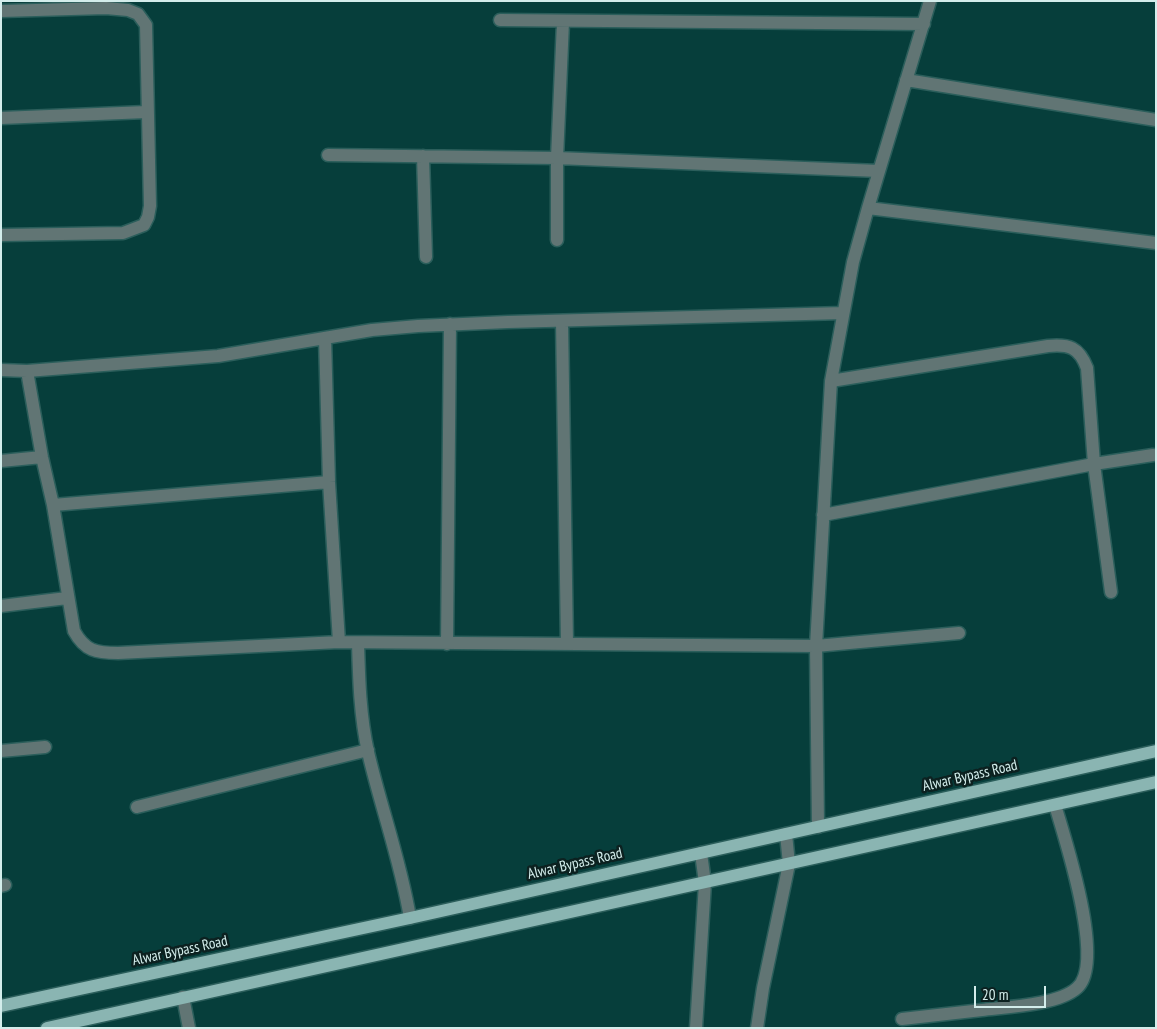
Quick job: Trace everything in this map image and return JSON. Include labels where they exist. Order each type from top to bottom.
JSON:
[{"type":"main road","name":"Alwar Bypass Road","points":[[1,1006],[410,918],[1156,751]]},
{"type":"main road","points":[[48,1028],[1156,782]]},
{"type":"street","points":[[818,827],[816,646],[831,380],[843,313],[868,208],[930,1]]},
{"type":"street","points":[[1,11],[106,8],[128,10],[138,14],[146,24],[146,112],[150,206],[144,225],[123,233],[1,235]]},
{"type":"street","points":[[500,20],[924,24]]},
{"type":"street","points":[[557,240],[557,158],[563,22]]},
{"type":"street","points":[[906,80],[1156,120]]},
{"type":"street","points":[[1,118],[146,112]]},
{"type":"street","points":[[328,156],[557,158],[879,171]]},
{"type":"street","points":[[423,156],[426,257]]},
{"type":"street","points":[[868,208],[1156,244]]},
{"type":"street","points":[[1,370],[27,371],[218,356],[372,330],[450,324],[843,313]]},
{"type":"street","points":[[562,321],[567,644]]},
{"type":"street","points":[[447,644],[450,324]]},
{"type":"street","points":[[325,338],[329,482],[339,642]]},
{"type":"street","points":[[831,380],[1048,346],[1062,345],[1074,348],[1083,358],[1086,368],[1094,464],[1111,592]]},
{"type":"street","points":[[27,371],[42,457],[54,505],[67,598],[74,631],[80,642],[90,649],[104,653],[339,642],[816,646],[960,633]]},
{"type":"street","points":[[823,515],[1094,464],[1153,455]]},
{"type":"street","points":[[1,461],[42,457]]},
{"type":"street","points":[[54,505],[329,482]]},
{"type":"street","points":[[1,606],[67,598]]},
{"type":"street","points":[[358,642],[361,710],[368,750],[385,820],[404,882],[410,918]]},
{"type":"street","points":[[1,752],[45,747]]},
{"type":"street","points":[[137,806],[368,750]]},
{"type":"street","points":[[902,1019],[1031,1004],[1056,999],[1077,989],[1085,978],[1088,966],[1088,947],[1085,927],[1075,876],[1055,804]]},
{"type":"street","points":[[756,1028],[789,864],[786,834]]},
{"type":"street","points":[[696,1028],[705,883],[701,853]]},
{"type":"street","points":[[184,997],[189,1028]]}]
